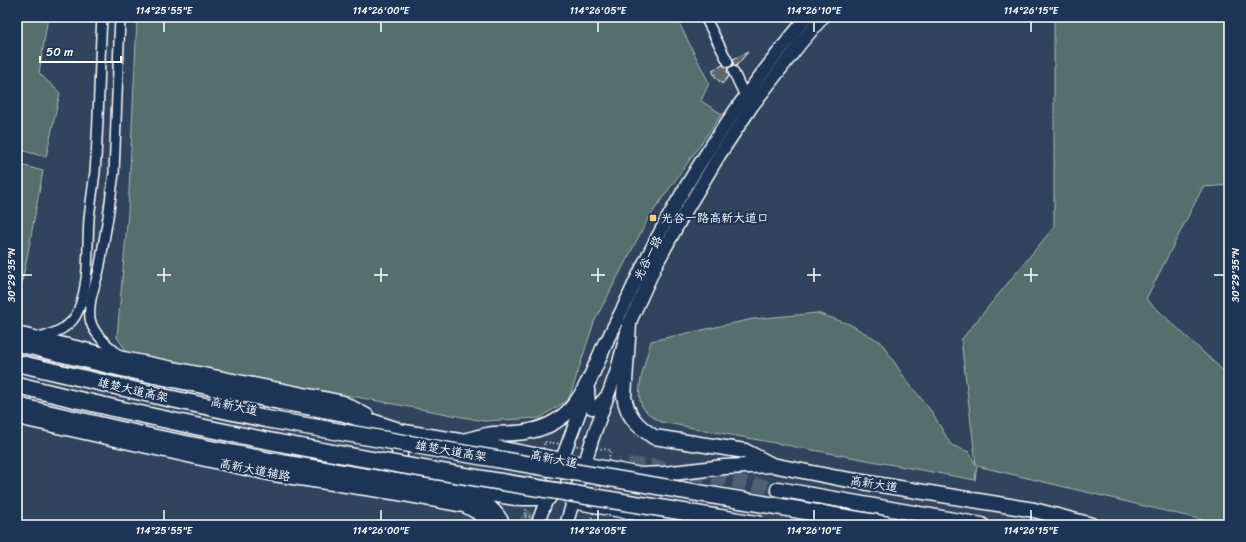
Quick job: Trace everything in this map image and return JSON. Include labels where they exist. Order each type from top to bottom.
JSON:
[{"type":"highway","points":[[17,343],[126,369],[344,413],[396,430]]},
{"type":"highway","name":"雄楚大道高架","points":[[17,364],[266,419],[888,525]]},
{"type":"highway","name":"雄楚大道高架","points":[[17,385],[156,418],[260,439],[762,525]]},
{"type":"highway","points":[[17,406],[151,437],[275,462],[465,493],[491,493],[516,497],[548,497]]},
{"type":"highway","points":[[465,493],[486,504],[498,517],[502,525]]},
{"type":"main road","name":"光谷一路","points":[[537,525],[606,342],[641,268],[679,198],[713,143],[745,96],[807,17]]},
{"type":"main road","name":"光谷一路","points":[[566,525],[617,370],[629,324],[656,265],[681,219],[720,154],[757,100],[823,17]]},
{"type":"main road","points":[[629,324],[624,396],[626,408],[633,419],[645,431],[654,437],[745,451],[772,465]]},
{"type":"main road","points":[[17,333],[124,358],[343,402],[396,430]]},
{"type":"main road","points":[[460,441],[492,434],[531,432],[551,424],[565,416],[578,402],[606,342]]},
{"type":"main road","name":"高新大道","points":[[17,358],[267,413],[341,426],[396,430],[641,475],[772,465],[838,478],[1034,510],[1092,525]]},
{"type":"main road","points":[[588,390],[589,405],[592,408],[597,407],[608,395]]},
{"type":"main road","points":[[17,392],[152,423],[258,444],[702,525]]},
{"type":"main road","name":"高新大道辅路","points":[[17,418],[273,475],[464,506],[477,513],[488,525]]},
{"type":"main road","points":[[341,426],[386,435],[398,447],[400,455],[396,461],[382,467]]},
{"type":"main road","points":[[699,524],[678,509],[676,494],[680,486],[685,481],[703,470]]},
{"type":"main road","points":[[778,489],[982,525]]},
{"type":"street","points":[[40,338],[58,332],[70,323],[78,313],[83,297],[87,268],[89,217],[95,172],[102,17]]},
{"type":"street","points":[[120,17],[114,173],[100,264],[91,298],[90,319],[98,335],[124,358]]},
{"type":"street","points":[[705,17],[728,62]]},
{"type":"street","points":[[733,71],[745,96]]},
{"type":"green space","points":[[17,17],[48,17],[39,73],[60,93],[46,157],[17,149]]},
{"type":"green space","points":[[139,17],[676,17],[709,83],[701,101],[722,114],[648,219],[594,322],[569,399],[540,418],[484,421],[128,354],[117,337],[128,213],[137,19]]},
{"type":"green space","points":[[1054,17],[1229,17],[1229,185],[1203,187],[1146,299],[1229,376],[1229,525],[977,466],[975,480],[661,422],[646,411],[642,406],[639,392],[642,374],[651,341],[753,319],[817,313],[849,324],[881,342],[906,380],[932,412],[951,445],[969,452],[976,465],[961,340],[1054,227]]},
{"type":"green space","points":[[17,164],[43,171],[17,304]]},
{"type":"building","points":[[748,52],[736,66],[733,65],[733,59]]},
{"type":"building","points":[[723,65],[728,68],[727,71],[729,76],[722,84],[716,78],[712,70]]},
{"type":"tunnel","points":[[609,470],[632,465],[652,466],[778,489]]},
{"type":"tunnel","points":[[524,525],[546,502],[562,490],[589,474]]},
{"type":"place","name":"光谷一路高新大道口","points":[[653,218]]}]
